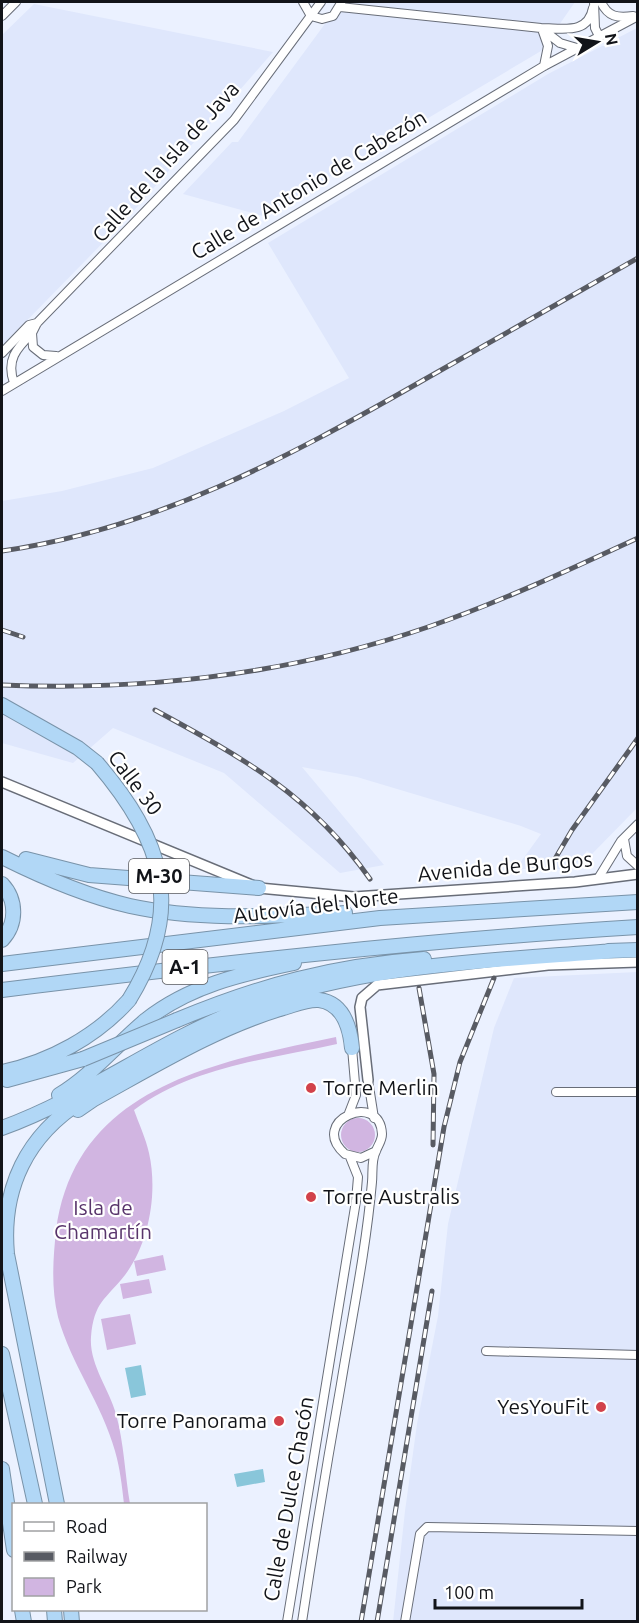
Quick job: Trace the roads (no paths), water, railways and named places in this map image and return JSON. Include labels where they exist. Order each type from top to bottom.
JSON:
[{"type":"highway","name":"Calle 30","points":[[2,1072],[36,1062],[78,1042],[110,1020],[129,1000],[143,976],[161,923],[159,873],[155,854],[141,822],[120,790],[97,763],[78,748],[3,706]]},
{"type":"highway","points":[[2,849],[38,864],[89,875],[259,888]]},
{"type":"highway","points":[[2,857],[78,891],[131,906],[209,916],[363,913],[380,918]]},
{"type":"highway","points":[[2,884],[13,903],[13,921],[2,940]]},
{"type":"highway","name":"Autovía del Norte","points":[[2,964],[380,918],[452,911],[638,902]]},
{"type":"highway","name":"A-1","points":[[2,990],[218,963],[498,935],[638,927]]},
{"type":"highway","points":[[2,1126],[66,1091],[87,1075],[146,1020],[193,991],[256,970],[368,948]]},
{"type":"highway","points":[[2,1080],[20,1078],[83,1059],[257,988],[302,976],[353,968],[502,952],[638,950]]},
{"type":"highway","points":[[2,1126],[31,1118],[213,1021],[296,991],[378,973],[614,951]]},
{"type":"highway","points":[[462,964],[548,965]]},
{"type":"highway","points":[[35,1141],[94,1099],[187,1048],[235,1024],[293,1005],[318,1000],[335,1007],[349,1027],[352,1048]]},
{"type":"highway","points":[[55,1503],[5,1232],[15,1177],[35,1141],[60,1115],[142,1059]]},
{"type":"highway","points":[[2,1354],[35,1503]]},
{"type":"highway","points":[[2,1469],[12,1537]]},
{"type":"highway","points":[[2,1512],[12,1550]]},
{"type":"street","points":[[2,16],[16,2]]},
{"type":"street","points":[[303,2],[311,16],[328,19],[341,4],[541,28],[580,27],[591,19],[593,5]]},
{"type":"street","name":"Calle de la Isla de Java","points":[[14,383],[10,372],[12,357],[32,333],[37,323],[234,120],[321,2]]},
{"type":"street","points":[[602,2],[609,14],[615,17],[638,16]]},
{"type":"street","points":[[593,5],[595,28],[599,36]]},
{"type":"street","name":"Calle de Antonio de Cabezón","points":[[2,391],[56,356],[544,66],[638,16]]},
{"type":"street","points":[[541,28],[560,43],[577,48]]},
{"type":"street","points":[[541,28],[548,46],[544,66]]},
{"type":"street","name":"Calle de la Isla de Java","points":[[2,353],[29,325],[37,323]]},
{"type":"street","points":[[32,333],[31,341],[37,352],[56,356]]},
{"type":"street","name":"Avenida de Burgos","points":[[2,782],[259,888],[354,897],[575,882],[638,874]]},
{"type":"street","points":[[598,878],[624,839],[638,824]]},
{"type":"street","points":[[624,839],[627,856],[638,866]]},
{"type":"street","points":[[352,1048],[356,1095],[349,1113],[337,1125],[335,1135],[340,1150],[350,1157],[366,1157],[375,1151],[382,1134],[374,1118],[360,1006],[362,998],[377,985],[548,965],[638,962]]},
{"type":"street","points":[[556,1092],[638,1092]]},
{"type":"street","points":[[349,1113],[362,1112],[374,1118]]},
{"type":"street","name":"Calle de Dulce Chacón","points":[[302,1622],[361,1272],[375,1151]]},
{"type":"street","name":"Calle de Dulce Chacón","points":[[287,1622],[346,1271],[358,1186],[356,1169],[350,1157]]},
{"type":"street","points":[[346,1271],[361,1272]]},
{"type":"street","points":[[486,1351],[638,1355]]},
{"type":"street","name":"Calle de Dulce Chacón","points":[[327,1383],[341,1385]]},
{"type":"street","points":[[309,1494],[322,1496]]},
{"type":"street","points":[[405,1621],[420,1534],[427,1527],[638,1531]]},
{"type":"street","points":[[289,1609],[304,1610]]},
{"type":"water","points":[[141,1365],[146,1395],[131,1398],[125,1368]]},
{"type":"water","points":[[263,1469],[265,1482],[237,1487],[234,1474]]},
{"type":"railway","points":[[2,551],[58,541],[113,526],[218,487],[270,463],[370,410],[638,258]]},
{"type":"railway","points":[[2,685],[56,686],[164,682],[271,668],[324,657],[455,617],[534,585],[638,538]]},
{"type":"railway","points":[[2,630],[23,637]]},
{"type":"railway","points":[[155,710],[246,762],[299,801],[324,824],[370,879]]},
{"type":"railway","points":[[549,869],[572,830],[638,738]]},
{"type":"railway","points":[[361,1622],[444,1127],[460,1062],[494,978]]},
{"type":"railway","points":[[419,988],[434,1074],[433,1145]]},
{"type":"railway","points":[[377,1622],[432,1291]]},
{"type":"place","name":"Torre Merlin","points":[[311,1088]]},
{"type":"place","name":"Torre Australis","points":[[311,1197]]},
{"type":"place","name":"YesYouFit","points":[[601,1407]]},
{"type":"place","name":"Torre Panorama","points":[[279,1421]]},
{"type":"park label","name":"Isla de Chamartín","points":[[103,1220]]}]
